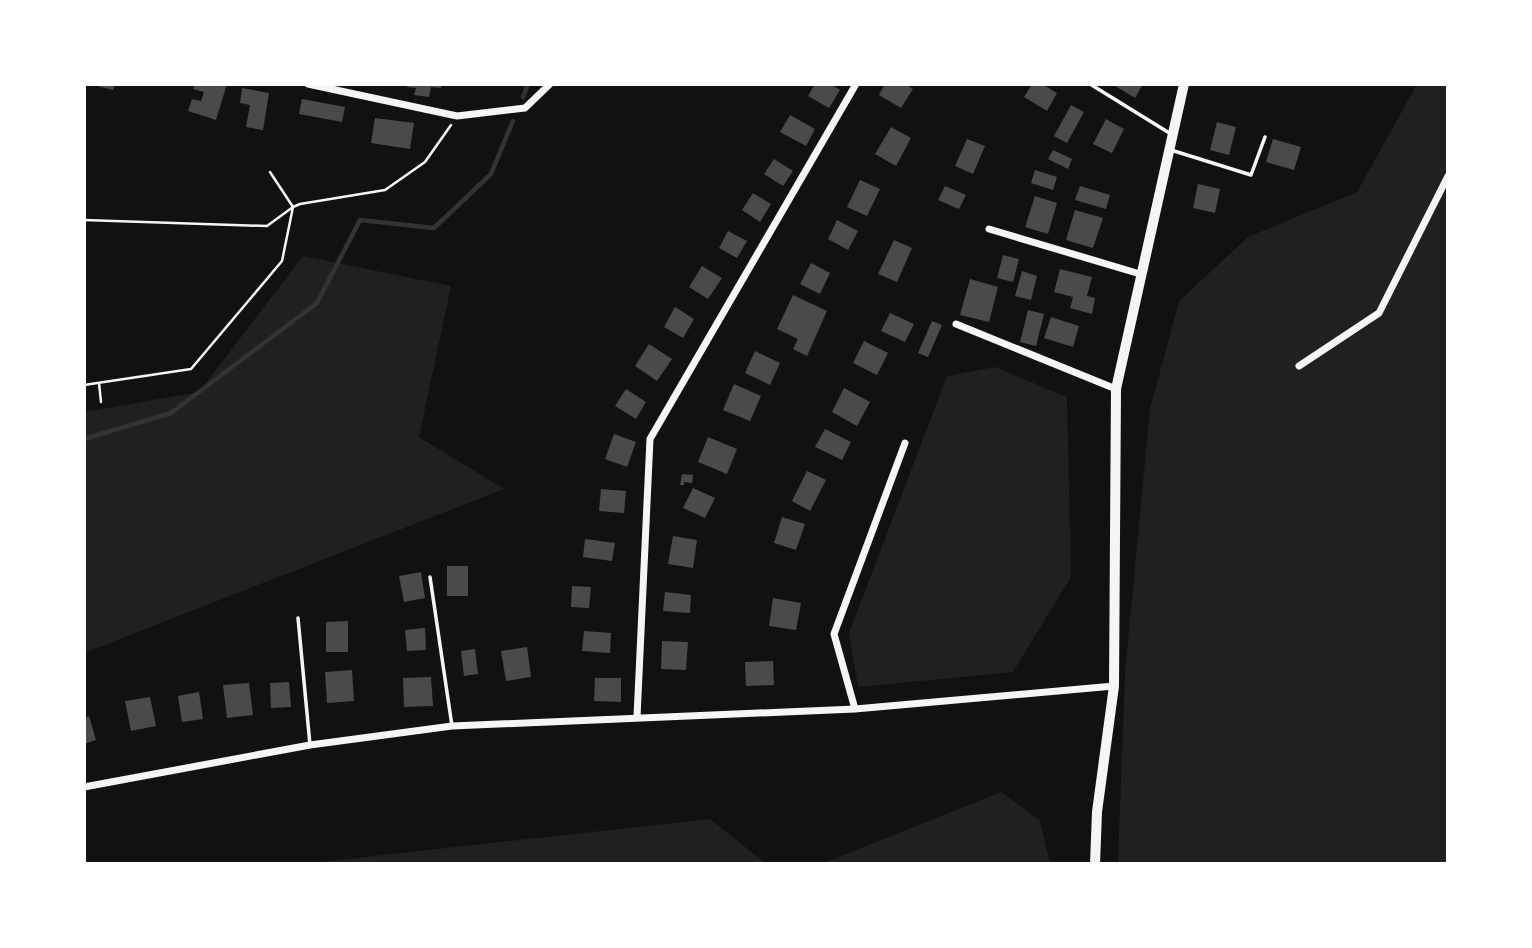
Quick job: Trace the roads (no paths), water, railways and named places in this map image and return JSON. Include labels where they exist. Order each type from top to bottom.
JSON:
[{"type":"main road","points":[[1095,864],[1097,813],[1114,686],[1116,389],[1184,84]]},
{"type":"street","points":[[308,84],[457,116],[524,108],[550,84]]},
{"type":"street","points":[[637,717],[650,439],[856,84]]},
{"type":"street","points":[[1298,366],[1379,313],[1448,176]]},
{"type":"street","points":[[989,229],[1140,274]]},
{"type":"street","points":[[956,324],[1116,389]]},
{"type":"street","points":[[855,709],[834,635],[905,443]]},
{"type":"street","points":[[84,787],[310,745],[452,726],[855,709],[1114,686]]},
{"type":"lane","points":[[1090,84],[1173,135]]},
{"type":"lane","points":[[1169,150],[1251,175],[1265,137]]},
{"type":"lane","points":[[429,577],[452,726]]},
{"type":"lane","points":[[298,618],[310,745]]},
{"type":"waterway","points":[[523,97],[528,84]]},
{"type":"waterway","points":[[84,439],[171,413],[317,303],[360,220],[434,228],[491,174],[513,121]]}]
